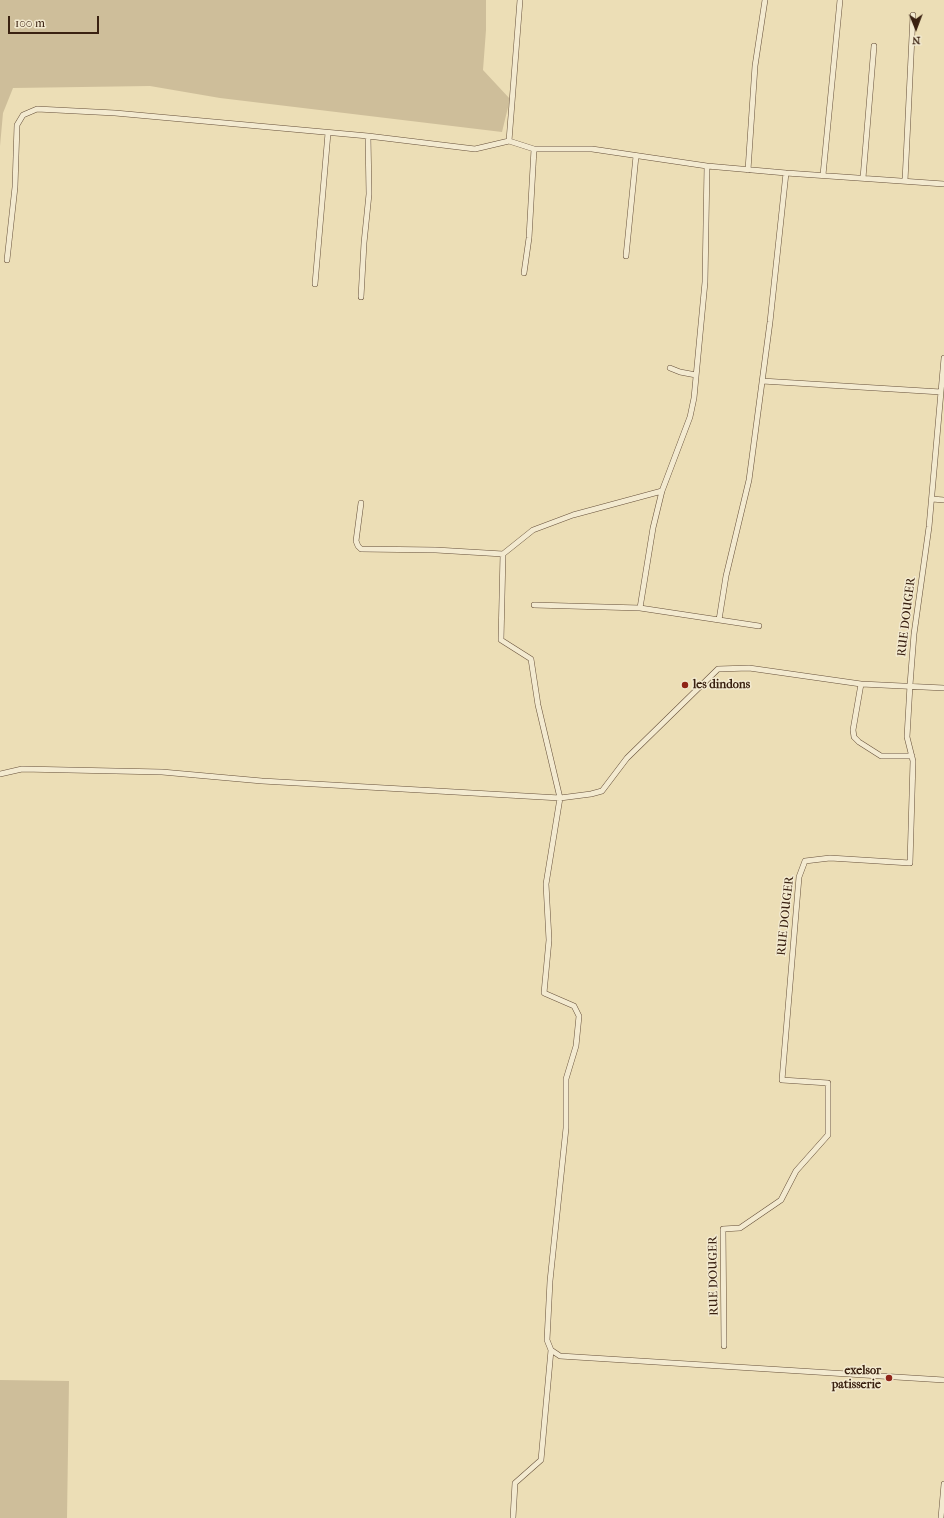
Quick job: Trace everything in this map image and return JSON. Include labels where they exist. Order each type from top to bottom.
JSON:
[{"type":"street","points":[[509,142],[520,0]]},
{"type":"street","points":[[748,170],[755,66],[765,0]]},
{"type":"street","points":[[823,176],[840,0]]},
{"type":"street","points":[[905,181],[913,15]]},
{"type":"street","points":[[863,178],[874,46]]},
{"type":"street","points":[[7,260],[15,187],[17,124],[23,115],[37,109],[115,113],[328,132],[475,148],[509,142],[534,149],[592,149],[707,166],[748,170],[944,184]]},
{"type":"street","points":[[315,284],[328,132]]},
{"type":"street","points":[[361,297],[369,194],[368,136]]},
{"type":"street","points":[[524,273],[529,238],[534,149]]},
{"type":"street","points":[[626,256],[636,156]]},
{"type":"street","points":[[640,608],[662,491],[690,417],[696,375],[705,282],[707,166]]},
{"type":"street","points":[[719,620],[726,576],[749,480],[786,173]]},
{"type":"street","name":"RUE DOUGER","points":[[724,1346],[723,1229],[740,1228],[781,1200],[796,1171],[828,1135],[828,1083],[782,1080],[799,877],[805,861],[824,858],[910,863],[912,756],[907,737],[910,685],[914,634],[932,499],[944,358]]},
{"type":"street","points":[[670,368],[680,372],[696,375]]},
{"type":"street","points":[[762,381],[941,392]]},
{"type":"street","points":[[361,503],[356,541],[361,549],[436,550],[503,554],[533,530],[566,517],[662,491]]},
{"type":"street","points":[[932,499],[944,500]]},
{"type":"street","points":[[503,554],[501,640],[531,659],[538,705],[560,798],[546,884],[549,940],[544,993],[574,1006],[579,1016],[576,1046],[566,1079],[566,1128],[550,1281],[547,1340],[551,1350],[541,1460],[515,1483],[513,1518]]},
{"type":"street","points":[[534,606],[640,608],[759,626]]},
{"type":"street","points":[[0,774],[22,769],[162,772],[270,782],[560,798],[602,791],[627,758],[718,669],[749,668],[861,684],[910,685],[944,688]]},
{"type":"street","points":[[861,684],[853,730],[854,737],[859,742],[881,756],[912,756]]},
{"type":"street","points":[[551,1350],[560,1356],[944,1380]]},
{"type":"street","points":[[941,1518],[944,1484]]},
{"type":"shaded area","points":[[0,0],[486,0],[486,30],[483,70],[510,99],[502,132],[220,98],[150,86],[13,88],[3,113],[0,146]]},
{"type":"shaded area","points":[[0,1380],[69,1381],[67,1518],[0,1518]]},
{"type":"place","name":"les dindons","points":[[685,685]]},
{"type":"place","name":"exelsor patisserie","points":[[889,1378]]}]
